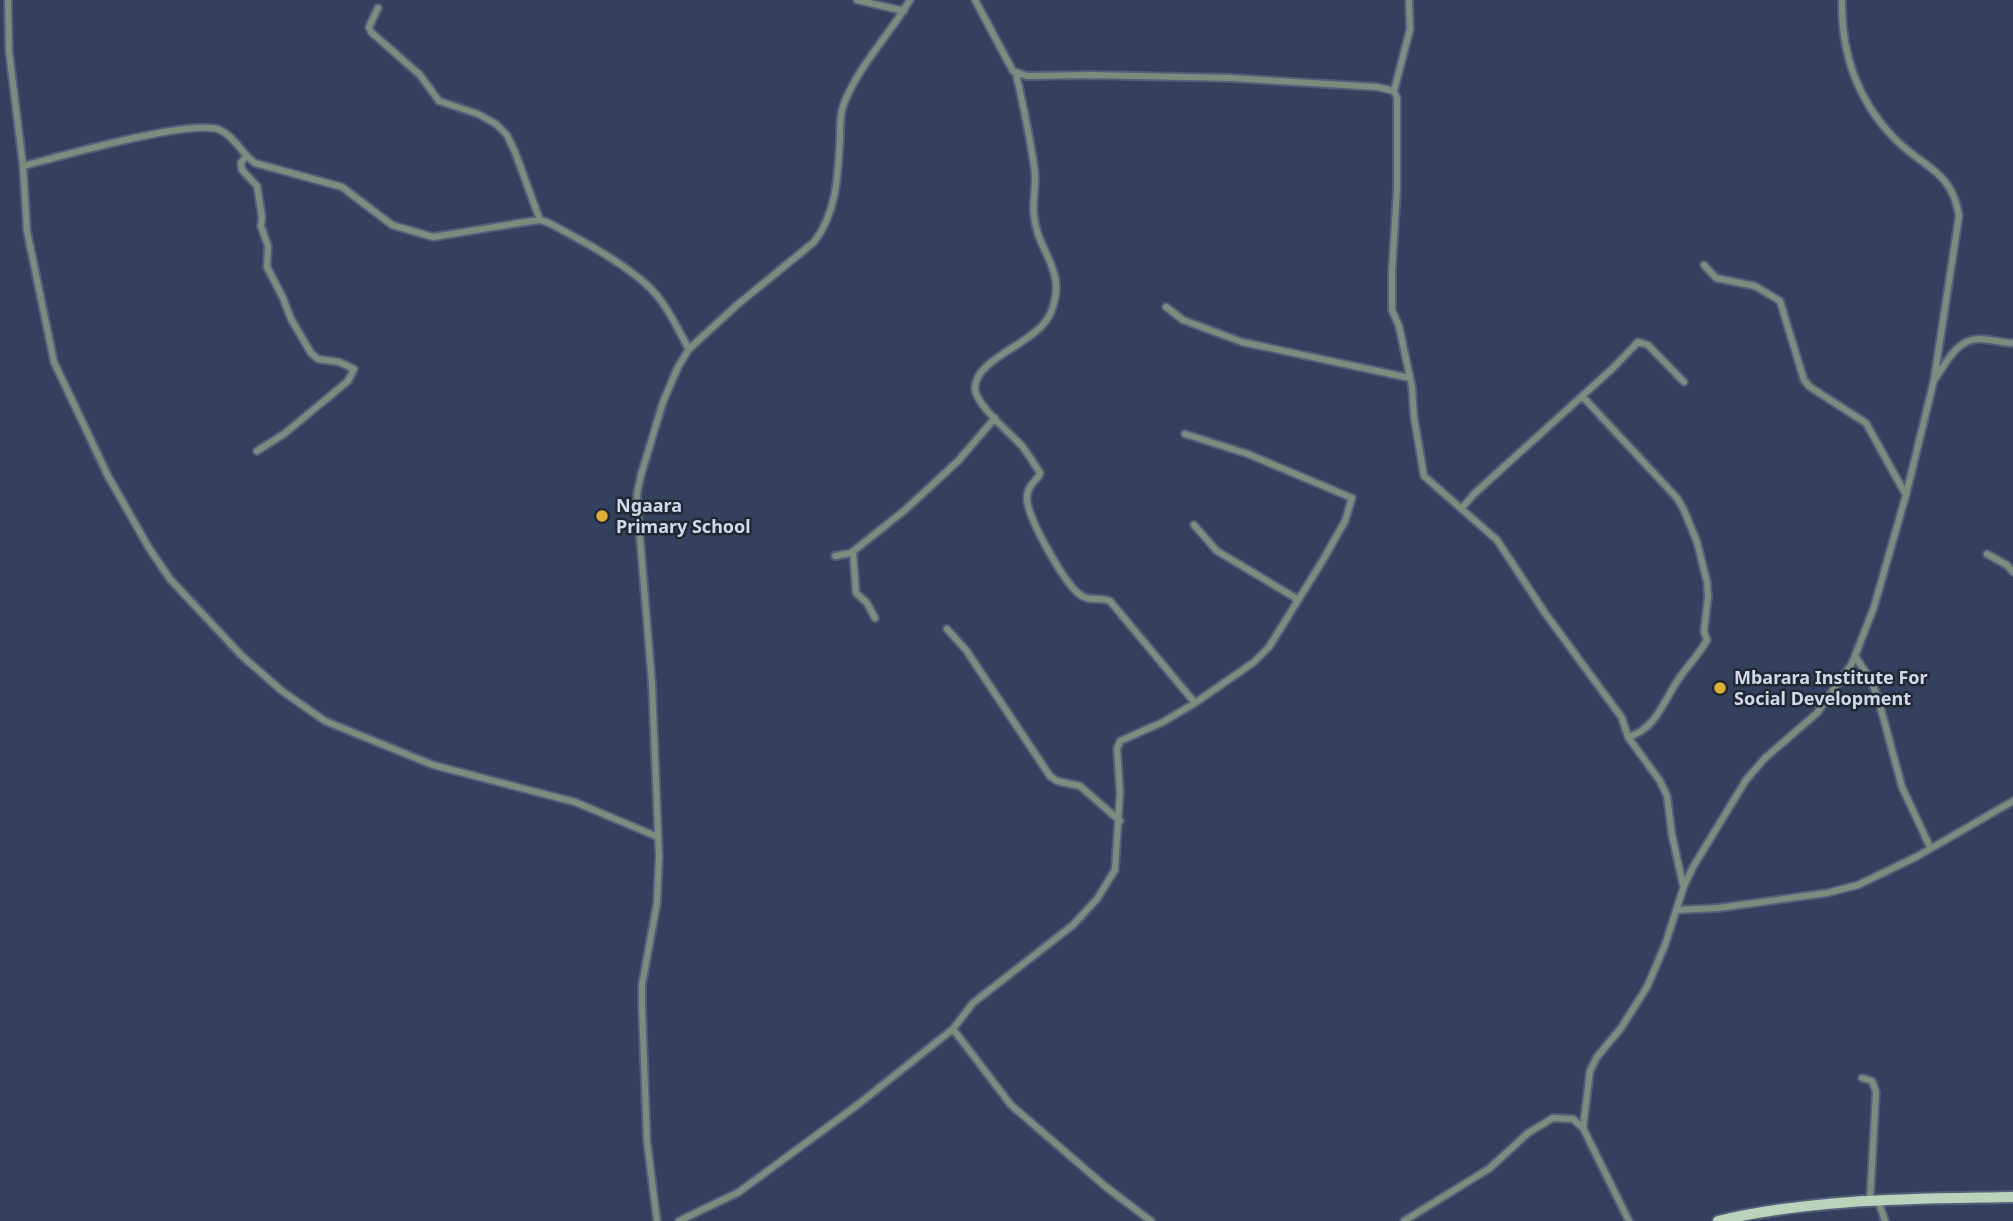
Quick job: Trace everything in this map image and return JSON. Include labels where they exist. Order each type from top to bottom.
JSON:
[{"type":"main road","points":[[1718,1221],[1783,1207],[1874,1200],[2013,1197]]},
{"type":"street","points":[[8,0],[9,51],[23,166],[27,231],[54,362],[108,476],[170,579],[214,627],[282,691],[325,721],[433,765],[575,802],[657,837]]},
{"type":"street","points":[[858,0],[904,11]]},
{"type":"street","points":[[657,1221],[647,1141],[642,985],[657,903],[657,837],[652,684],[637,494],[663,402],[689,349],[823,232],[837,182],[844,102],[867,62],[910,0]]},
{"type":"street","points":[[975,0],[1016,73],[1035,175],[1034,219],[1058,286],[1052,312],[1045,324],[1037,333],[1004,352],[986,368],[975,386],[977,397],[1023,448],[1040,473],[1029,486],[1027,503],[1038,531],[1064,578],[1083,597],[1110,601],[1195,703]]},
{"type":"street","points":[[1409,0],[1410,29],[1394,91],[1397,98],[1397,178],[1392,301],[1410,378],[1424,476],[1497,540],[1545,613],[1622,718],[1628,737],[1660,781],[1667,796],[1672,835],[1684,886]]},
{"type":"street","points":[[1583,1128],[1590,1071],[1647,987],[1665,945],[1684,886],[1703,848],[1746,780],[1765,758],[1817,713],[1851,666],[1874,607],[1906,495],[1934,380],[1959,216],[1957,203],[1943,176],[1894,139],[1867,104],[1853,77],[1844,40],[1842,0]]},
{"type":"street","points":[[378,8],[369,27],[371,33],[420,75],[439,101],[478,114],[496,124],[507,135],[540,220]]},
{"type":"street","points":[[1016,73],[1035,76],[1231,78],[1377,87],[1394,91]]},
{"type":"street","points":[[23,166],[148,135],[210,127],[221,130],[255,163],[342,187],[392,225],[433,237],[540,220],[547,222],[614,261],[648,286],[659,298],[689,349]]},
{"type":"street","points":[[246,156],[241,163],[242,170],[257,186],[261,226],[268,246],[267,267],[290,319],[311,353],[318,359],[339,362],[354,369],[348,381],[284,434],[257,452]]},
{"type":"street","points":[[1704,265],[1716,278],[1755,286],[1780,301],[1804,380],[1810,387],[1866,423],[1906,495]]},
{"type":"street","points":[[1166,307],[1183,320],[1242,342],[1410,378]]},
{"type":"street","points":[[1934,380],[1954,351],[1963,343],[1976,339],[2013,343]]},
{"type":"street","points":[[1461,509],[1638,342],[1648,345],[1684,382]]},
{"type":"street","points":[[1582,396],[1676,498],[1687,516],[1697,542],[1707,582],[1704,631],[1707,640],[1676,682],[1657,718],[1641,733],[1628,737]]},
{"type":"street","points":[[835,556],[853,551],[929,488],[958,461],[995,418]]},
{"type":"street","points":[[678,1221],[739,1192],[856,1106],[953,1028],[973,1003],[1073,925],[1097,899],[1115,870],[1120,821],[1120,741],[1163,722],[1195,703],[1254,662],[1282,629],[1345,521],[1352,498],[1248,454],[1185,434]]},
{"type":"street","points":[[1194,525],[1217,551],[1294,597],[1297,602]]},
{"type":"street","points":[[853,551],[856,593],[867,603],[875,618]]},
{"type":"street","points":[[1987,554],[2007,565],[2013,572]]},
{"type":"street","points":[[947,629],[967,650],[1050,776],[1057,781],[1080,786],[1120,821]]},
{"type":"street","points":[[1855,656],[1870,679],[1878,698],[1902,787],[1930,847]]},
{"type":"street","points":[[1676,910],[1718,908],[1827,893],[1857,885],[1886,873],[2013,801]]},
{"type":"street","points":[[953,1028],[1011,1105],[1106,1187],[1151,1221]]},
{"type":"street","points":[[1862,1077],[1872,1081],[1876,1092],[1874,1200],[1885,1221]]},
{"type":"street","points":[[1404,1221],[1490,1168],[1528,1133],[1553,1118],[1573,1119],[1583,1128],[1629,1221]]},
{"type":"place","name":"Ngaara Primary School","points":[[602,516]]},
{"type":"place","name":"Mbarara Institute For Social Development","points":[[1720,688]]}]
